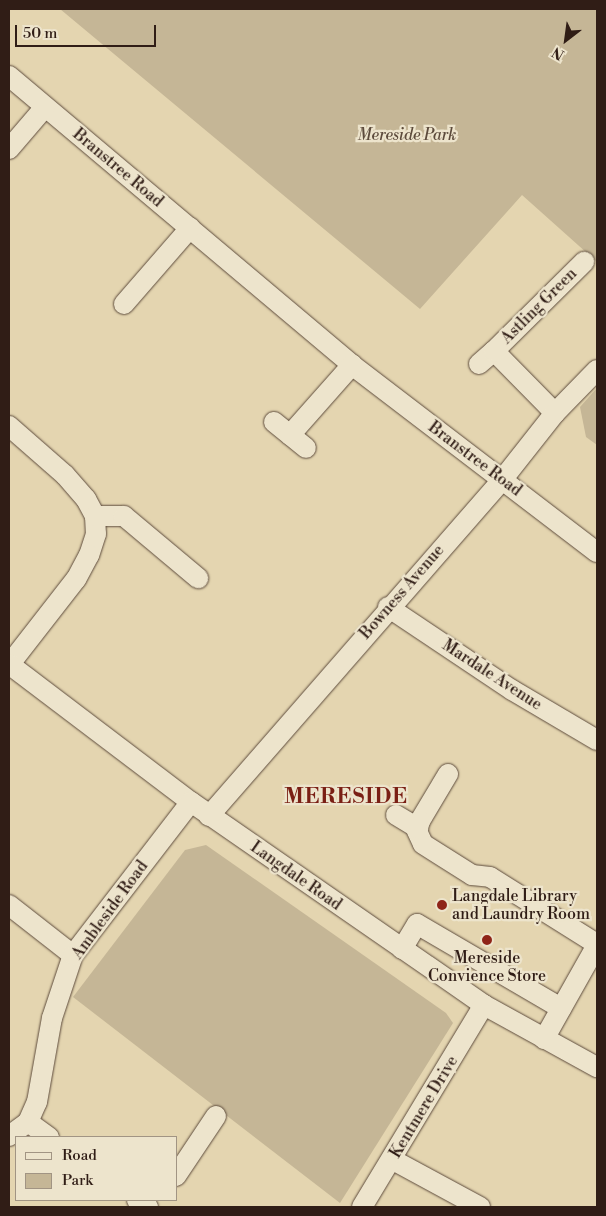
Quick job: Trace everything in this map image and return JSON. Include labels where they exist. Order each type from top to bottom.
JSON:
[{"type":"street","name":"Branstree Road","points":[[9,76],[352,365],[597,552]]},
{"type":"street","points":[[9,149],[45,107]]},
{"type":"street","points":[[124,304],[190,228]]},
{"type":"street","name":"Astling Green","points":[[479,364],[584,262]]},
{"type":"street","name":"Astling Green","points":[[494,350],[555,413]]},
{"type":"street","points":[[290,435],[352,365]]},
{"type":"street","name":"Bowness Avenue","points":[[209,816],[388,607],[502,480],[555,413],[597,370]]},
{"type":"street","points":[[274,422],[306,448]]},
{"type":"street","points":[[9,426],[65,475],[86,499],[95,516],[96,534],[76,579],[9,664]]},
{"type":"street","points":[[95,516],[124,516],[198,578]]},
{"type":"street","name":"Mardale Avenue","points":[[388,607],[512,690],[597,740]]},
{"type":"street","name":"Langdale Road","points":[[9,664],[209,816],[402,949],[484,1005],[597,1067]]},
{"type":"street","points":[[418,828],[448,774]]},
{"type":"street","name":"Ambleside Road","points":[[28,1122],[37,1102],[52,1018],[73,955],[191,802]]},
{"type":"street","points":[[396,815],[418,828],[423,844],[472,875],[490,877],[597,944],[544,1039]]},
{"type":"street","points":[[9,905],[73,955]]},
{"type":"street","points":[[402,949],[417,924],[561,1008]]},
{"type":"street","name":"Kentmere Drive","points":[[362,1207],[393,1160],[484,1005]]},
{"type":"street","points":[[178,1173],[216,1116]]},
{"type":"street","points":[[9,1136],[28,1122],[48,1136]]},
{"type":"street","points":[[393,1160],[480,1207]]},
{"type":"green space","name":"Mereside Park","points":[[60,9],[597,9],[597,262],[522,195],[420,309]]},
{"type":"green space","points":[[597,388],[597,445],[586,437],[580,407]]},
{"type":"green space","points":[[206,845],[446,1013],[453,1023],[340,1203],[73,997],[185,850]]},
{"type":"place","name":"Langdale Library and Laundry Room","points":[[442,905]]},
{"type":"place","name":"Mereside Convience Store","points":[[487,940]]},
{"type":"district","name":"MERESIDE","points":[[346,797]]}]
